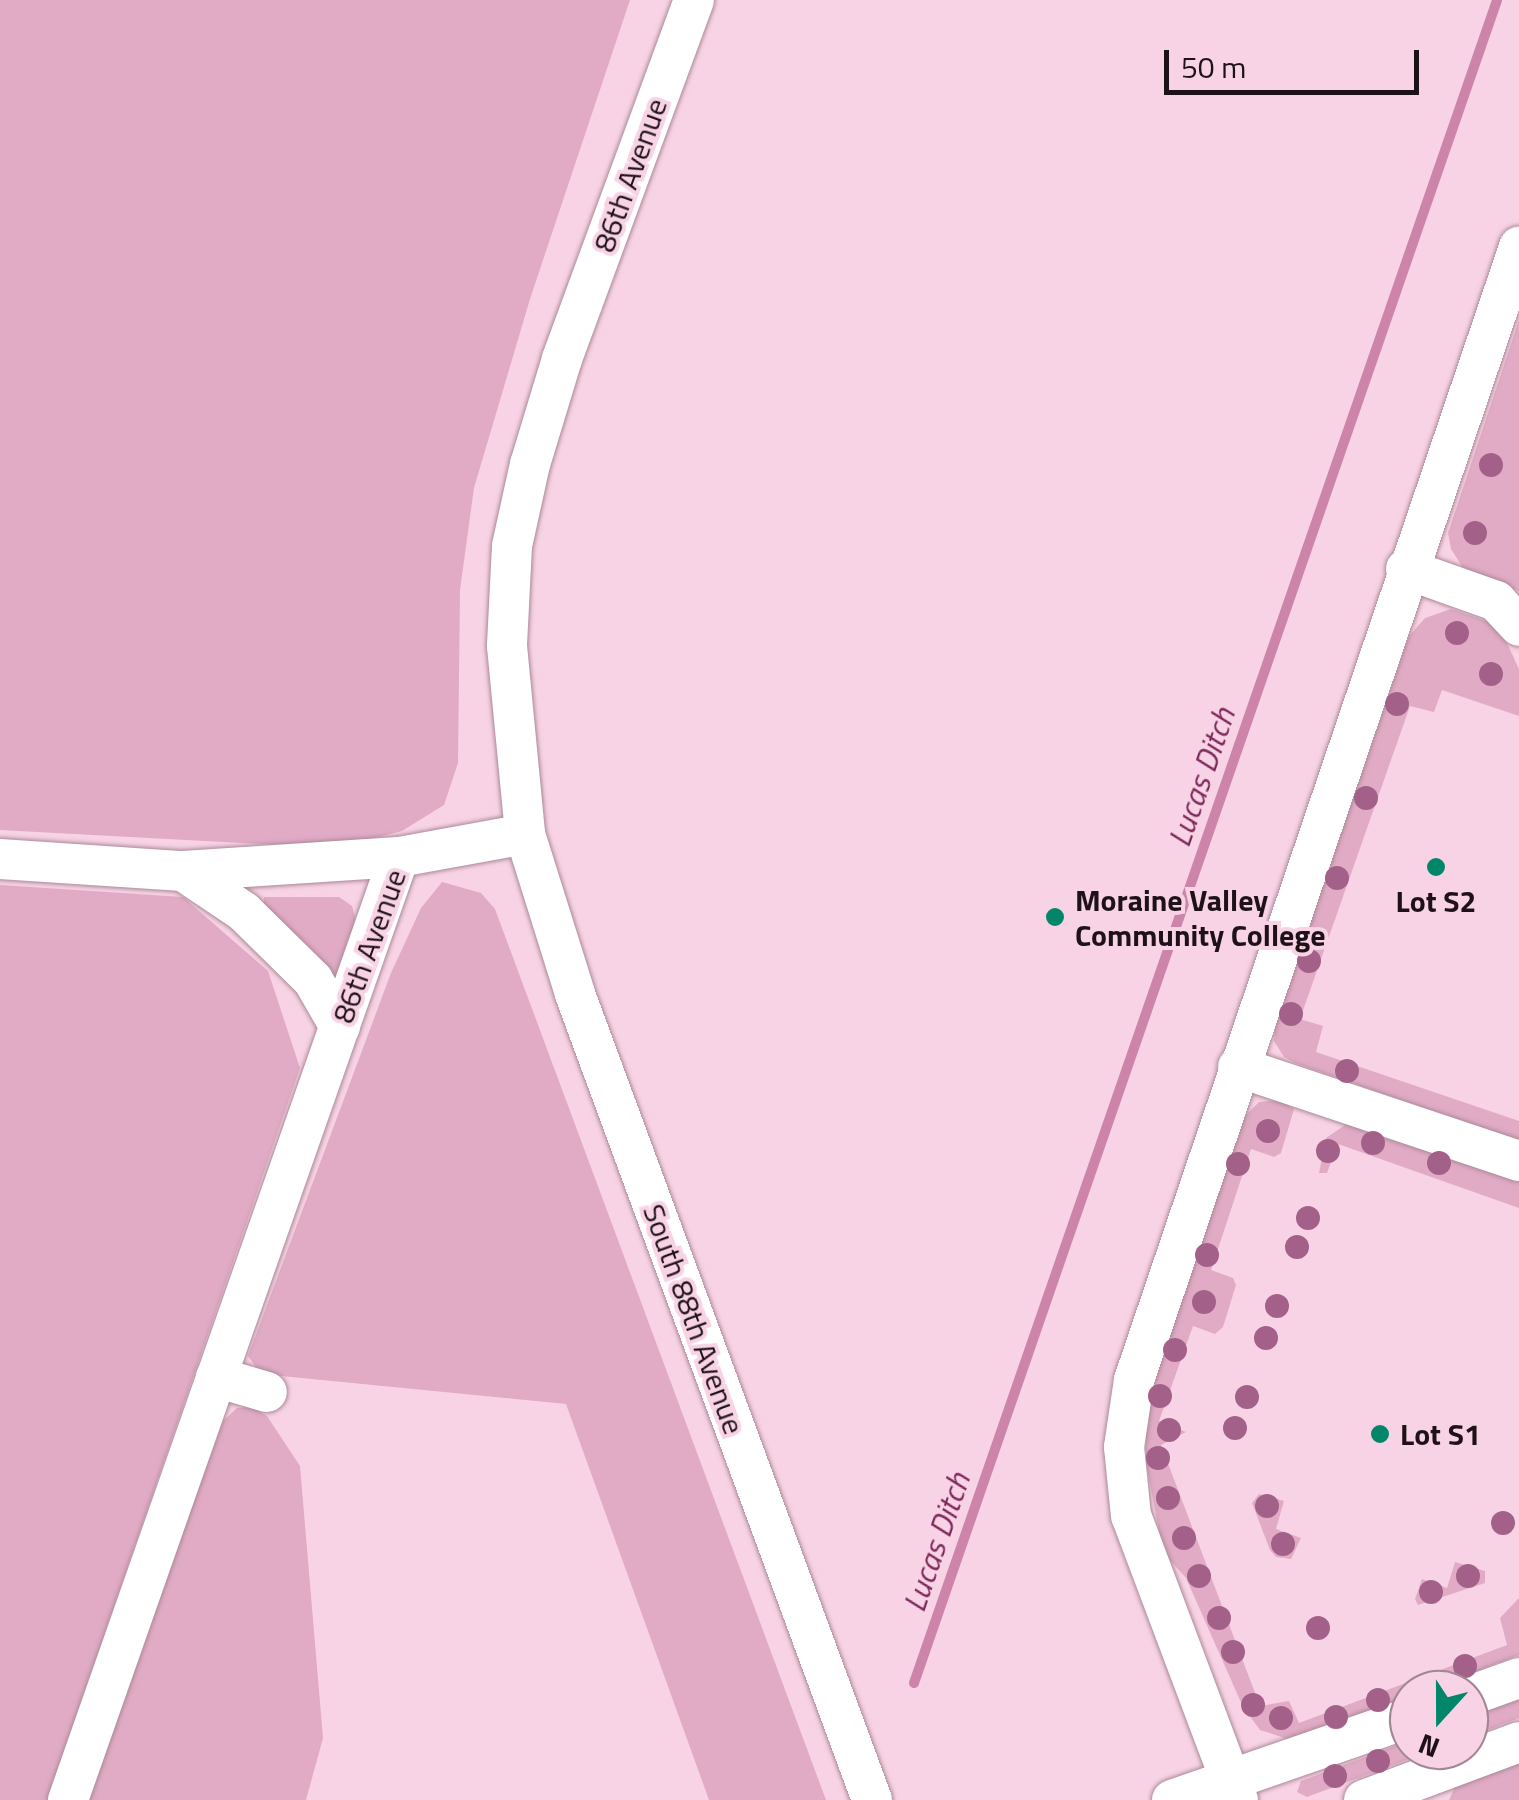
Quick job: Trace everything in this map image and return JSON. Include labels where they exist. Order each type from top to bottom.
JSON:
[{"type":"street","name":"86th Avenue","points":[[68,1800],[399,857],[525,834],[507,646],[512,546],[530,464],[562,359],[694,0]]},
{"type":"street","points":[[1235,1791],[1132,1516],[1124,1446],[1134,1380],[1148,1328],[1519,247]]},
{"type":"street","points":[[1406,569],[1511,612]]},
{"type":"street","name":"South 88th Avenue","points":[[525,834],[574,994],[872,1800]]},
{"type":"street","points":[[0,859],[183,871],[399,857]]},
{"type":"street","points":[[183,871],[244,912],[314,980],[340,1027]]},
{"type":"street","points":[[1238,1067],[1519,1161]]},
{"type":"street","points":[[216,1376],[266,1392]]},
{"type":"street","points":[[1489,1689],[1519,1678]]},
{"type":"street","points":[[1172,1800],[1235,1791],[1389,1726]]},
{"type":"street","points":[[1364,1800],[1410,1792],[1518,1742]]},
{"type":"shaded area","points":[[0,0],[630,0],[530,299],[474,488],[460,590],[458,763],[444,805],[402,831],[336,848],[0,830]]},
{"type":"shaded area","points":[[1519,320],[1519,591],[1465,571],[1451,549],[1448,533]]},
{"type":"shaded area","points":[[1451,609],[1492,623],[1505,639],[1519,669],[1519,716],[1442,690],[1434,712],[1410,706],[1300,1019],[1323,1026],[1316,1052],[1519,1121],[1519,1141],[1295,1063],[1284,1057],[1274,1041],[1276,1021],[1409,636],[1425,618]]},
{"type":"shaded area","points":[[442,882],[481,893],[495,909],[826,1800],[709,1800],[566,1404],[261,1374],[248,1356],[391,973],[421,908]]},
{"type":"shaded area","points":[[0,885],[183,897],[268,971],[300,1068],[47,1800],[0,1800]]},
{"type":"shaded area","points":[[264,897],[339,897],[352,906],[358,928],[332,987],[263,909]]},
{"type":"shaded area","points":[[1280,1100],[1294,1109],[1281,1153],[1274,1157],[1251,1149],[1211,1270],[1233,1278],[1236,1285],[1223,1327],[1215,1334],[1193,1326],[1159,1421],[1186,1432],[1161,1445],[1260,1706],[1289,1701],[1299,1723],[1389,1689],[1389,1704],[1291,1740],[1260,1730],[1243,1707],[1186,1578],[1169,1559],[1161,1541],[1146,1462],[1146,1426],[1159,1364],[1244,1117],[1259,1102]]},
{"type":"shaded area","points":[[1348,1123],[1519,1181],[1519,1208],[1338,1144],[1327,1173],[1319,1173],[1326,1138]]},
{"type":"shaded area","points":[[252,1407],[267,1416],[300,1466],[323,1738],[306,1800],[86,1800],[223,1421],[237,1408]]},
{"type":"shaded area","points":[[1259,1494],[1284,1501],[1276,1529],[1301,1538],[1291,1559],[1276,1557],[1270,1550],[1252,1503]]},
{"type":"shaded area","points":[[1455,1562],[1485,1571],[1485,1583],[1418,1605],[1415,1599],[1422,1579],[1447,1588]]},
{"type":"shaded area","points":[[1519,1598],[1519,1655],[1480,1670],[1440,1670],[1507,1645],[1500,1618]]},
{"type":"shaded area","points":[[1519,1699],[1519,1718],[1489,1729],[1489,1710]]},
{"type":"shaded area","points":[[1389,1748],[1389,1766],[1307,1797],[1297,1792],[1301,1781]]},
{"type":"shaded area","points":[[1519,1760],[1519,1800],[1449,1800],[1455,1787]]},
{"type":"waterway","name":"Lucas Ditch","points":[[914,1683],[1497,0]]},
{"type":"place","name":"Lot S2","points":[[1436,867]]},
{"type":"place","name":"Moraine Valley Community College","points":[[1055,917]]},
{"type":"place","name":"Lot S1","points":[[1380,1434]]}]
